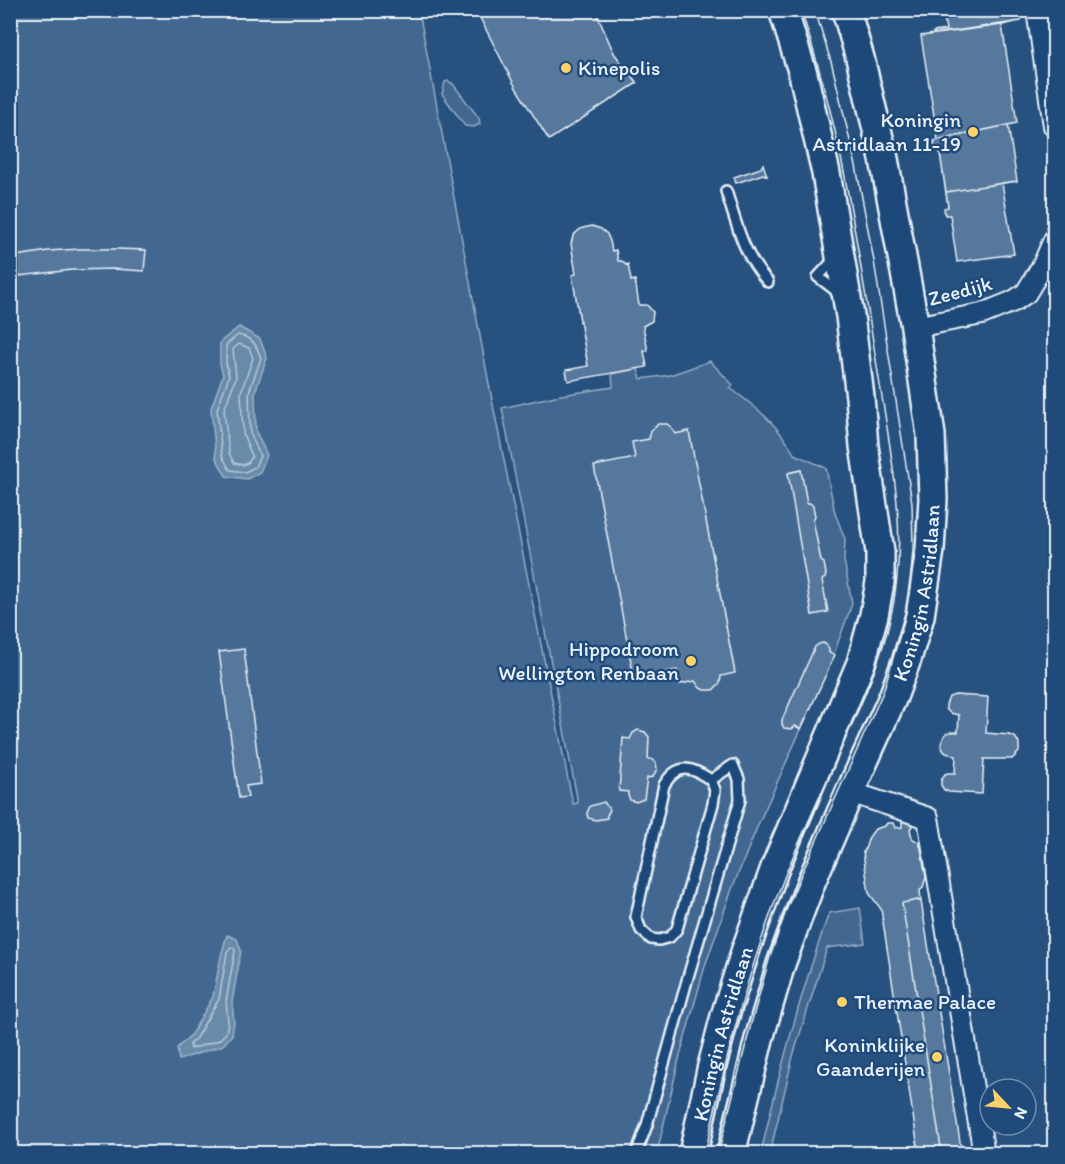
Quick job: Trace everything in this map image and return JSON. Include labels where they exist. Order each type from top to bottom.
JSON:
[{"type":"street","name":"Koningin Astridlaan","points":[[693,1154],[722,1027],[745,952],[776,865],[861,663],[880,582],[880,552],[864,446],[850,316],[826,173],[803,74],[783,10]]},
{"type":"street","name":"Koningin Astridlaan","points":[[731,1154],[759,1039],[781,964],[812,880],[893,697],[907,659],[920,616],[930,550],[933,499],[931,435],[915,327],[885,159],[846,10]]},
{"type":"street","points":[[1037,10],[1054,126]]},
{"type":"street","name":"Zeedijk","points":[[915,327],[982,314],[1026,294],[1054,240]]},
{"type":"street","points":[[850,792],[928,818],[984,1154]]},
{"type":"lane","points":[[726,191],[745,249],[757,270],[768,282]]},
{"type":"lane","points":[[636,1154],[741,800],[739,779],[733,765],[711,780]]},
{"type":"lane","points":[[681,768],[697,771],[711,780],[715,790],[713,804],[677,929],[670,938],[651,939],[641,930],[636,917],[664,785],[671,774],[681,768]]},
{"type":"shaded area","points":[[10,11],[419,11],[492,400],[573,804],[578,803],[502,408],[555,396],[613,387],[612,374],[638,369],[641,379],[670,375],[710,361],[733,385],[730,388],[774,425],[794,454],[826,468],[835,513],[845,539],[844,560],[852,604],[829,667],[732,889],[705,966],[679,1059],[657,1153],[11,1153]]},
{"type":"shaded area","points":[[445,82],[453,84],[479,118],[480,124],[474,127],[465,126],[442,94]]},
{"type":"shaded area","points":[[860,908],[865,943],[827,948],[793,1056],[770,1153],[761,1153],[791,1032],[829,913]]},
{"type":"water","points":[[239,327],[260,339],[267,358],[255,392],[256,432],[267,455],[260,472],[247,479],[226,476],[216,458],[211,408],[223,375],[220,364],[220,342]]},
{"type":"water","points":[[227,935],[237,939],[241,950],[232,1002],[234,1022],[232,1035],[223,1045],[179,1060],[177,1048],[191,1035],[213,997]]},
{"type":"building","name":"Kinepolis","points":[[476,10],[595,10],[614,53],[637,83],[549,140],[516,88]]},
{"type":"building","points":[[943,10],[1019,10],[1021,21],[934,34],[933,32],[946,30]]},
{"type":"building","name":"Koningin Astridlaan 11-19","points":[[943,10],[1019,10],[1021,21],[1002,25],[1017,123],[1008,125],[1017,181],[1002,183],[1014,254],[957,262],[950,215],[945,215],[944,208],[948,207],[939,147],[935,148],[934,141],[938,140],[921,36],[946,30]]},
{"type":"building","points":[[1002,25],[1017,123],[938,140],[921,36]]},
{"type":"building","points":[[1008,125],[1017,181],[946,192],[939,147],[935,148],[934,141]]},
{"type":"building","points":[[763,164],[767,176],[763,174],[736,183],[734,177],[761,168]]},
{"type":"building","points":[[1002,183],[1014,254],[957,262],[950,215],[945,215],[944,208],[948,207],[946,192]]},
{"type":"building","points":[[592,226],[607,234],[612,251],[616,250],[618,261],[628,264],[631,281],[635,280],[639,305],[647,305],[653,312],[652,321],[643,326],[648,351],[644,351],[647,367],[568,381],[566,370],[588,366],[572,275],[576,274],[571,244],[573,236],[579,230]]},
{"type":"building","points":[[80,249],[146,250],[144,271],[72,270],[10,277],[10,257]]},
{"type":"building","points":[[658,424],[667,424],[675,434],[689,431],[735,673],[721,676],[720,683],[713,690],[700,688],[695,681],[680,684],[677,670],[634,678],[594,466],[635,458],[632,442],[649,439],[651,431]]},
{"type":"building","points":[[801,470],[807,503],[813,506],[815,516],[813,520],[821,561],[824,563],[826,574],[822,580],[828,612],[812,615],[788,473]]},
{"type":"building","points":[[823,643],[827,645],[829,653],[835,655],[801,729],[795,726],[792,729],[784,728],[782,720],[815,647]]},
{"type":"building","points":[[244,649],[261,784],[246,786],[248,797],[239,798],[219,652]]},
{"type":"building","points":[[955,695],[988,697],[986,733],[1010,735],[1015,737],[1019,743],[1019,752],[1012,759],[984,759],[982,794],[949,792],[941,785],[945,774],[955,773],[956,756],[946,753],[941,744],[947,733],[958,732],[959,715],[950,713],[946,709],[949,697]]},
{"type":"building","points":[[638,730],[645,732],[649,737],[648,759],[656,763],[657,769],[653,777],[647,778],[644,799],[636,802],[630,800],[628,792],[619,791],[623,738],[630,739]]},
{"type":"building","points":[[604,802],[610,810],[607,818],[596,820],[588,818],[587,813],[590,806]]},
{"type":"building","points":[[904,820],[911,822],[912,838],[921,848],[926,877],[920,890],[921,901],[902,903],[942,1154],[919,1154],[881,909],[869,893],[863,852],[875,829],[887,823],[893,823],[895,828],[902,827]]},
{"type":"building","name":"Koninklijke Gaanderijen","points":[[921,901],[962,1154],[942,1154],[902,903]]},
{"type":"tram line","points":[[705,1154],[730,1047],[761,942],[786,873],[872,677],[890,620],[896,587],[898,555],[896,490],[865,289],[835,131],[801,10]]},
{"type":"tram line","points":[[718,1154],[769,960],[801,875],[883,692],[904,621],[910,587],[913,549],[912,503],[874,261],[856,166],[832,65],[815,10]]},
{"type":"place","name":"Kinepolis","points":[[566,68]]},
{"type":"place","name":"Koningin Astridlaan 11-19","points":[[973,132]]},
{"type":"place","name":"Hippodroom Wellington Renbaan","points":[[691,661]]},
{"type":"place","name":"Thermae Palace","points":[[842,1002]]},
{"type":"place","name":"Koninklijke Gaanderijen","points":[[937,1057]]}]
